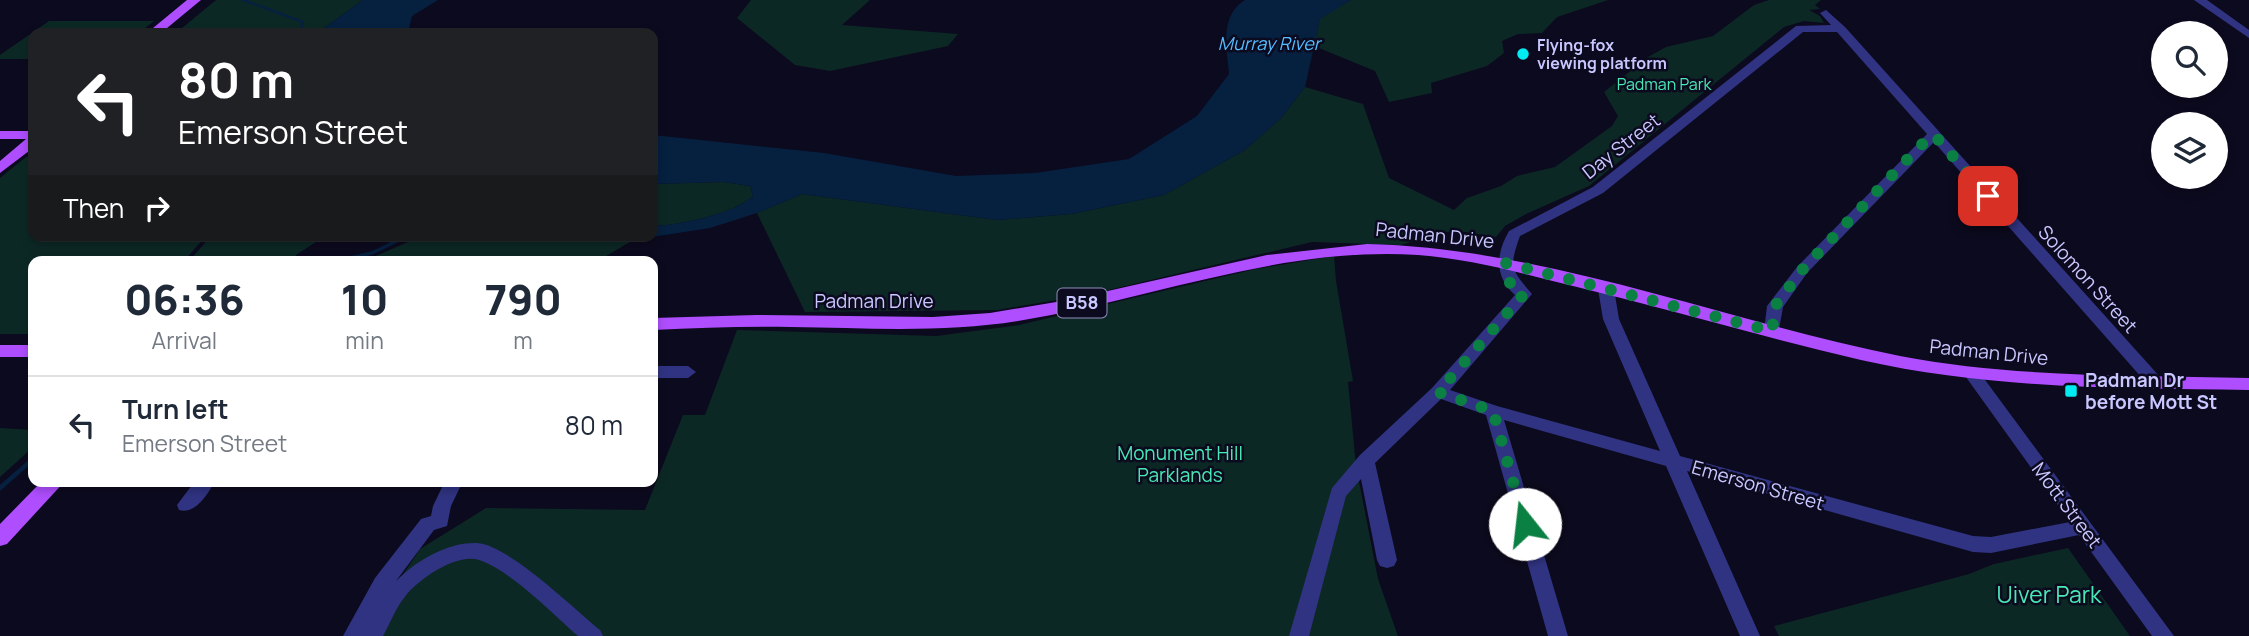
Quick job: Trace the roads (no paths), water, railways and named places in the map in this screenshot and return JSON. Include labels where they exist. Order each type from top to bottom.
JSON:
[{"type":"main road","points":[[159,28],[195,0]]},
{"type":"main road","points":[[173,28],[209,0]]},
{"type":"main road","points":[[0,135],[28,137]]},
{"type":"main road","points":[[0,141],[28,137]]},
{"type":"main road","points":[[0,154],[28,138]]},
{"type":"main road","points":[[0,168],[28,138]]},
{"type":"main road","name":"Padman Drive","points":[[658,324],[752,320],[902,323],[989,319],[1069,306],[1277,258],[1332,250],[1418,250],[1505,263],[1880,358],[1972,373],[2034,379],[2249,384]]},
{"type":"main road","points":[[0,351],[28,351]]},
{"type":"main road","points":[[0,538],[49,487]]},
{"type":"street","points":[[2200,0],[2249,35]]},
{"type":"street","name":"Solomon Street","points":[[1826,13],[2155,382]]},
{"type":"street","name":"Day Street","points":[[1505,263],[1514,234],[1598,190],[1800,27],[1841,29]]},
{"type":"street","points":[[1772,331],[1775,306],[1802,270],[1920,146],[1934,135]]},
{"type":"street","points":[[1299,636],[1339,493],[1366,460],[1438,392],[1524,294],[1510,283],[1505,263]]},
{"type":"street","points":[[1606,289],[1611,319],[1749,636]]},
{"type":"street","points":[[658,372],[688,372]]},
{"type":"street","name":"Mott Street","points":[[1972,373],[2164,636]]},
{"type":"street","name":"Emerson Street","points":[[1438,392],[1493,411],[1973,544],[2006,543],[2082,527]]},
{"type":"street","points":[[1493,411],[1558,636]]},
{"type":"street","points":[[1366,460],[1387,560]]},
{"type":"street","points":[[186,505],[201,487]]},
{"type":"street","points":[[353,636],[390,575],[428,524],[440,520],[442,506],[451,487]]},
{"type":"street","points":[[372,636],[397,592],[421,569],[452,555],[478,551],[508,565],[593,636]]},
{"type":"water","points":[[363,0],[438,0],[412,16],[409,28],[324,28]]},
{"type":"water","name":"Murray River","points":[[1245,0],[1351,0],[1320,19],[1305,87],[1281,118],[1245,150],[1164,195],[1071,214],[997,220],[802,194],[757,213],[710,228],[658,236],[658,225],[706,217],[733,208],[753,196],[750,186],[724,182],[658,184],[658,136],[824,153],[956,176],[1035,173],[1129,159],[1197,116],[1229,74],[1226,34],[1231,15]]},
{"type":"waterway","points":[[243,0],[303,22],[301,28]]},
{"type":"waterway","points":[[359,256],[395,242]]},
{"type":"waterway","points":[[0,488],[28,463]]},
{"type":"place","name":"Flying-fox viewing platform","points":[[1523,54]]},
{"type":"place","name":"Padman Dr before Mott St","points":[[2071,391]]},
{"type":"park label","name":"Padman Park","points":[[1664,84]]},
{"type":"park label","name":"Monument Hill Parklands","points":[[1180,464]]},
{"type":"park label","name":"Uiver Park","points":[[2049,595]]}]
